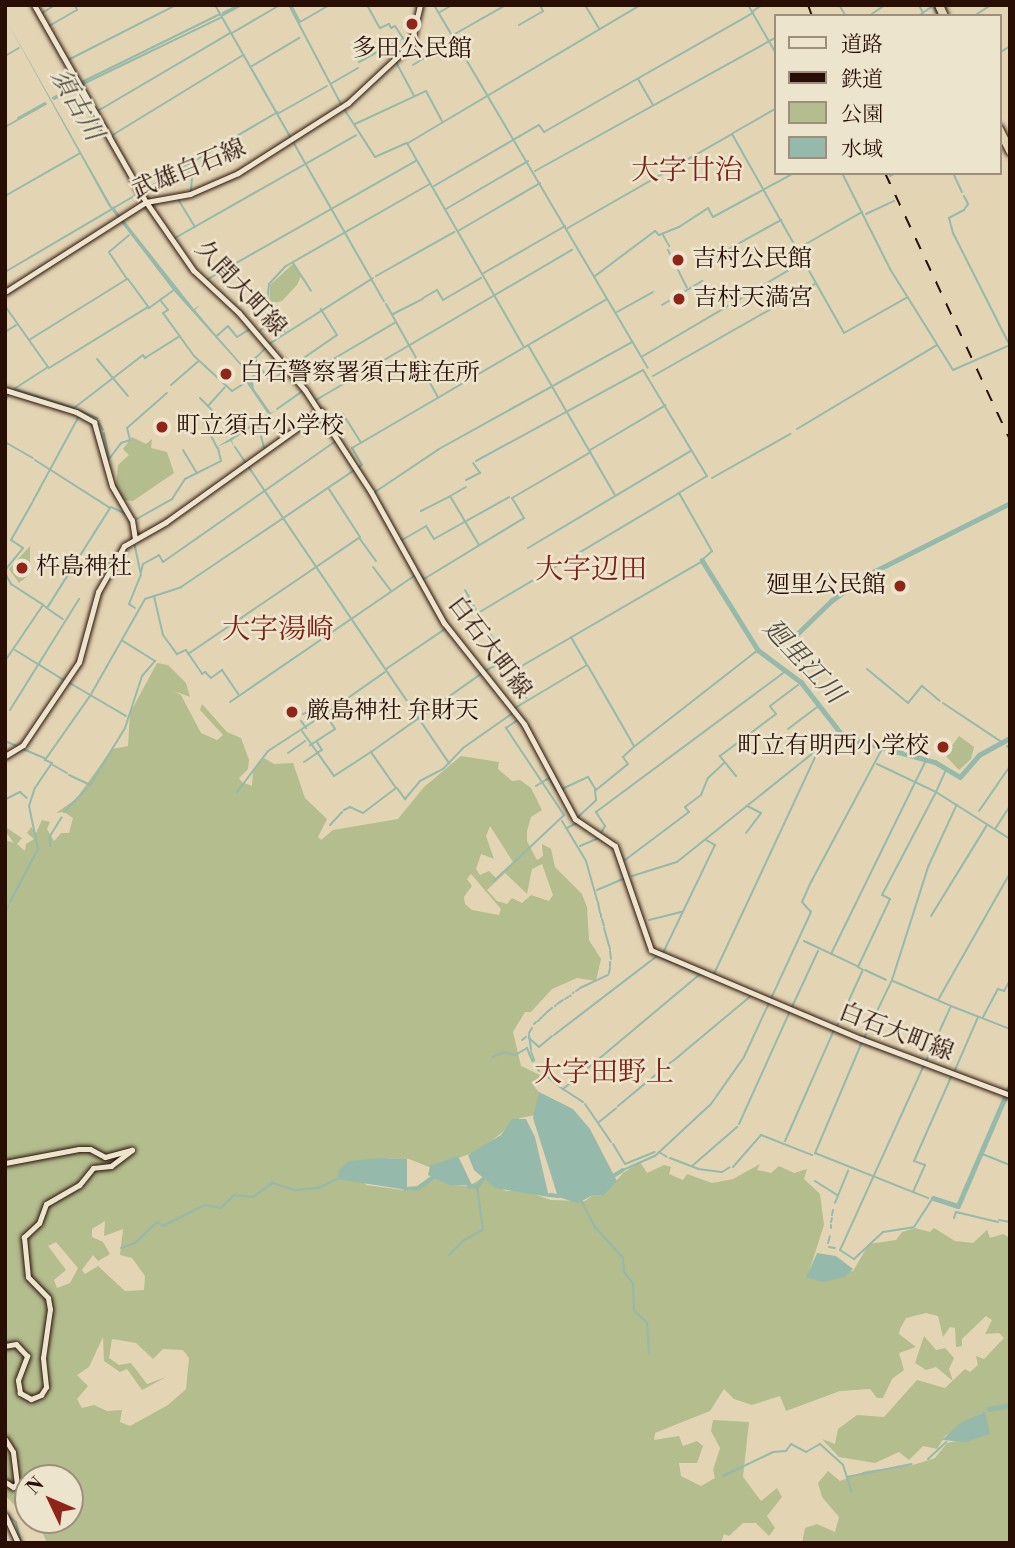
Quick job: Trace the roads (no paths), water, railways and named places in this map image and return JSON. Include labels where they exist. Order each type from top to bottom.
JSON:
[{"type":"highway","points":[[1001,133],[1010,151]]},
{"type":"main road","name":"久間大町線","points":[[34,5],[140,193],[193,270],[288,369],[321,411]]},
{"type":"main road","name":"武雄白石線","points":[[5,292],[146,202],[197,192],[250,167],[342,107],[383,75],[408,47],[416,34],[420,5]]},
{"type":"main road","points":[[9,391],[94,422],[112,486],[133,522],[135,538]]},
{"type":"main road","points":[[5,757],[23,745],[79,662],[102,582],[124,546],[166,522],[321,411]]},
{"type":"main road","name":"白石大町線","points":[[321,411],[450,632],[519,717],[559,791],[583,828],[615,846],[651,950],[771,1001],[1007,1094]]},
{"type":"main road","points":[[5,1163],[79,1149],[90,1149],[105,1157],[132,1150],[111,1166],[93,1168],[79,1185],[46,1204],[39,1223],[24,1237],[28,1277],[48,1298],[50,1308],[43,1358],[46,1387],[41,1395],[31,1399],[20,1393],[18,1380],[27,1356],[16,1344],[5,1346]]},
{"type":"main road","points":[[5,1439],[12,1452],[17,1484],[12,1487],[5,1482]]},
{"type":"main road","points":[[5,1515],[18,1543]]},
{"type":"water","points":[[5,18],[112,207],[118,205],[115,209],[194,309],[200,305],[195,310],[216,335],[220,333],[217,336],[245,368],[249,378],[252,376],[254,389],[271,413],[277,410],[232,440],[234,448],[231,441],[217,447],[268,414],[246,382],[242,367],[173,290],[108,205]]},
{"type":"water","points":[[539,1092],[573,1109],[590,1129],[617,1181],[603,1196],[593,1195],[578,1203],[558,1197],[533,1118]]},
{"type":"water","points":[[512,1119],[526,1119],[535,1137],[549,1197],[495,1188],[474,1170],[468,1155],[501,1135]]},
{"type":"water","points":[[458,1156],[472,1185],[450,1186],[428,1175],[430,1166]]},
{"type":"water","points":[[407,1159],[407,1190],[337,1179],[339,1170],[349,1161]]},
{"type":"water","points":[[817,1253],[836,1256],[853,1269],[845,1277],[824,1282],[806,1278]]},
{"type":"water","points":[[985,1412],[990,1434],[966,1442],[942,1440],[960,1423]]},
{"type":"waterway","points":[[42,13],[55,5]]},
{"type":"waterway","points":[[49,26],[77,10],[75,5]]},
{"type":"waterway","name":"須古川","points":[[68,60],[176,5]]},
{"type":"waterway","points":[[215,5],[384,301]]},
{"type":"waterway","points":[[223,13],[239,5]]},
{"type":"waterway","points":[[223,15],[242,5]]},
{"type":"waterway","points":[[232,33],[280,5]]},
{"type":"waterway","points":[[289,5],[341,104]]},
{"type":"waterway","points":[[291,5],[300,22],[330,5]]},
{"type":"waterway","points":[[367,5],[380,28],[389,24],[391,28],[395,26],[408,46]]},
{"type":"waterway","points":[[434,5],[648,368]]},
{"type":"waterway","points":[[440,12],[452,5]]},
{"type":"waterway","points":[[453,35],[506,5]]},
{"type":"waterway","points":[[519,25],[543,11],[540,5]]},
{"type":"waterway","points":[[585,5],[599,28]]},
{"type":"waterway","points":[[408,143],[640,5]]},
{"type":"waterway","points":[[748,5],[774,50]]},
{"type":"waterway","points":[[753,11],[762,5]]},
{"type":"waterway","points":[[839,5],[845,14]]},
{"type":"waterway","points":[[872,14],[885,5]]},
{"type":"waterway","points":[[919,5],[921,14]]},
{"type":"waterway","points":[[924,12],[934,5]]},
{"type":"waterway","points":[[977,14],[991,5]]},
{"type":"waterway","points":[[934,8],[938,14]]},
{"type":"waterway","points":[[434,186],[539,125],[544,132],[753,13]]},
{"type":"waterway","name":"須古川","points":[[82,82],[220,14]]},
{"type":"waterway","name":"須古川","points":[[83,84],[222,17]]},
{"type":"waterway","name":"須古川","points":[[96,112],[230,33]]},
{"type":"waterway","points":[[252,66],[299,38]]},
{"type":"waterway","points":[[359,62],[401,39]]},
{"type":"waterway","points":[[535,171],[774,39]]},
{"type":"waterway","points":[[413,65],[453,40]]},
{"type":"waterway","points":[[1001,52],[1010,46]]},
{"type":"waterway","points":[[5,56],[19,48]]},
{"type":"waterway","name":"須古川","points":[[111,136],[243,55]]},
{"type":"waterway","points":[[403,55],[396,62],[414,96]]},
{"type":"waterway","points":[[332,83],[358,68]]},
{"type":"waterway","points":[[638,79],[653,105]]},
{"type":"waterway","name":"須古川","points":[[53,98],[77,85]]},
{"type":"waterway","name":"須古川","points":[[54,99],[78,86]]},
{"type":"waterway","points":[[279,113],[327,86]]},
{"type":"waterway","points":[[355,124],[426,91],[442,121]]},
{"type":"waterway","name":"須古川","points":[[18,118],[45,103]]},
{"type":"waterway","name":"須古川","points":[[5,127],[46,104]]},
{"type":"waterway","points":[[344,109],[375,157],[407,143],[524,347]]},
{"type":"waterway","points":[[733,133],[774,110]]},
{"type":"waterway","points":[[117,206],[278,112]]},
{"type":"waterway","points":[[566,229],[732,134],[844,333],[908,297]]},
{"type":"waterway","points":[[175,238],[356,135]]},
{"type":"waterway","points":[[1007,152],[1010,159]]},
{"type":"waterway","name":"須古川","points":[[5,196],[80,153]]},
{"type":"waterway","points":[[208,279],[416,161]]},
{"type":"waterway","points":[[446,209],[528,161]]},
{"type":"waterway","points":[[185,166],[192,178],[191,190]]},
{"type":"waterway","points":[[595,276],[655,231],[659,235],[679,227],[708,208],[713,217],[790,175]]},
{"type":"waterway","points":[[843,175],[890,269],[953,370],[1010,345]]},
{"type":"waterway","points":[[954,175],[962,192]]},
{"type":"waterway","points":[[458,231],[540,183]]},
{"type":"waterway","points":[[271,318],[266,312],[269,284],[286,266],[430,184]]},
{"type":"waterway","points":[[964,196],[968,204],[964,210],[949,218],[953,233],[1009,344]]},
{"type":"waterway","points":[[178,199],[195,227]]},
{"type":"waterway","points":[[866,214],[894,201]]},
{"type":"waterway","points":[[5,272],[112,209]]},
{"type":"waterway","points":[[797,249],[862,212]]},
{"type":"waterway","points":[[700,265],[781,220]]},
{"type":"waterway","points":[[482,274],[565,226]]},
{"type":"waterway","points":[[376,276],[454,232]]},
{"type":"waterway","points":[[29,340],[127,279],[109,252],[129,235]]},
{"type":"waterway","points":[[663,235],[669,246]]},
{"type":"waterway","points":[[316,400],[572,250]]},
{"type":"waterway","points":[[668,250],[687,288]]},
{"type":"waterway","points":[[643,356],[804,261]]},
{"type":"waterway","points":[[293,263],[311,291]]},
{"type":"waterway","points":[[269,344],[373,278]]},
{"type":"waterway","points":[[423,298],[437,290],[443,300],[481,278]]},
{"type":"waterway","points":[[128,279],[149,308],[175,289]]},
{"type":"waterway","points":[[662,305],[702,281]]},
{"type":"waterway","points":[[653,376],[815,284]]},
{"type":"waterway","points":[[617,312],[653,292]]},
{"type":"waterway","points":[[393,314],[422,299]]},
{"type":"waterway","points":[[10,902],[38,849],[29,806],[35,788],[52,763],[45,760],[90,696],[145,599],[181,587],[362,465],[352,448],[607,299]]},
{"type":"waterway","points":[[161,301],[168,310],[163,313],[194,356],[232,391],[245,383]]},
{"type":"waterway","points":[[386,304],[438,397]]},
{"type":"waterway","points":[[5,306],[48,367],[14,389]]},
{"type":"waterway","points":[[49,368],[148,307]]},
{"type":"waterway","points":[[289,368],[337,335],[321,309]]},
{"type":"waterway","points":[[259,332],[271,320],[285,332]]},
{"type":"waterway","points":[[300,362],[308,374],[396,322]]},
{"type":"waterway","points":[[5,332],[16,325]]},
{"type":"waterway","points":[[218,335],[228,326],[237,337],[250,329]]},
{"type":"waterway","points":[[14,389],[74,408],[143,355],[145,358],[180,336]]},
{"type":"waterway","points":[[375,492],[439,449],[632,342]]},
{"type":"waterway","points":[[528,345],[615,495]]},
{"type":"waterway","points":[[797,429],[937,345]]},
{"type":"waterway","points":[[245,368],[266,348]]},
{"type":"waterway","points":[[97,359],[128,396]]},
{"type":"waterway","points":[[255,359],[261,369]]},
{"type":"waterway","points":[[171,385],[199,361]]},
{"type":"waterway","points":[[252,377],[262,370],[270,381],[285,371]]},
{"type":"waterway","points":[[476,461],[643,370],[707,476],[679,493],[712,551],[702,560]]},
{"type":"waterway","points":[[204,421],[215,414],[208,406],[225,387]]},
{"type":"waterway","points":[[277,409],[303,391]]},
{"type":"waterway","points":[[5,401],[10,393]]},
{"type":"waterway","points":[[104,433],[109,459],[121,443],[130,440],[127,428],[167,393]]},
{"type":"waterway","points":[[200,398],[208,406]]},
{"type":"waterway","points":[[590,450],[666,405]]},
{"type":"waterway","points":[[78,410],[97,418]]},
{"type":"waterway","points":[[343,414],[361,443]]},
{"type":"waterway","points":[[33,501],[79,416]]},
{"type":"waterway","points":[[98,421],[103,430]]},
{"type":"waterway","points":[[204,422],[217,448]]},
{"type":"waterway","points":[[258,425],[264,448]]},
{"type":"waterway","points":[[712,478],[790,434]]},
{"type":"waterway","points":[[141,572],[143,564],[159,555],[163,562],[336,441]]},
{"type":"waterway","points":[[5,442],[33,458]]},
{"type":"waterway","points":[[235,447],[449,763]]},
{"type":"waterway","points":[[135,520],[172,499],[185,479],[221,461],[218,448]]},
{"type":"waterway","points":[[183,450],[197,473]]},
{"type":"waterway","points":[[528,548],[691,451]]},
{"type":"waterway","points":[[418,573],[424,579],[524,518],[512,498],[591,452]]},
{"type":"waterway","points":[[35,460],[110,508],[47,608],[43,605]]},
{"type":"waterway","points":[[466,480],[480,473],[473,463]]},
{"type":"waterway","points":[[452,495],[466,487]]},
{"type":"waterway","points":[[188,654],[360,537],[329,489]]},
{"type":"waterway","points":[[504,657],[478,613],[679,493]]},
{"type":"waterway","points":[[421,511],[450,496],[479,545]]},
{"type":"waterway","points":[[402,540],[426,526],[434,539],[509,497]]},
{"type":"waterway","points":[[6,569],[23,548],[11,540],[32,503]]},
{"type":"waterway","points":[[796,635],[831,601],[871,573],[1010,503]]},
{"type":"waterway","points":[[111,507],[126,514]]},
{"type":"waterway","points":[[360,539],[376,561]]},
{"type":"waterway","points":[[135,546],[141,575],[129,604],[135,608]]},
{"type":"waterway","name":"廻里江川","points":[[702,560],[758,650],[801,682],[844,737],[935,762],[960,777],[979,755],[1010,738]]},
{"type":"waterway","points":[[344,810],[350,807],[363,813],[396,788],[371,752],[485,671],[504,661],[513,671],[703,561]]},
{"type":"waterway","points":[[373,567],[391,591]]},
{"type":"waterway","points":[[5,573],[11,584],[43,605],[5,661]]},
{"type":"waterway","points":[[230,702],[414,576]]},
{"type":"waterway","points":[[465,590],[478,613]]},
{"type":"waterway","points":[[154,596],[163,635],[177,654],[186,650],[202,674],[205,672],[211,678],[222,670],[238,694]]},
{"type":"waterway","points":[[10,710],[79,599]]},
{"type":"waterway","points":[[48,609],[63,619]]},
{"type":"waterway","points":[[386,669],[445,629]]},
{"type":"waterway","points":[[778,649],[796,635]]},
{"type":"waterway","points":[[515,708],[587,665],[571,637]]},
{"type":"waterway","points":[[69,775],[90,785],[125,728],[142,676],[155,661],[122,640]]},
{"type":"waterway","points":[[15,650],[64,680]]},
{"type":"waterway","points":[[562,789],[588,777],[596,790],[628,764],[623,757],[635,746],[758,650]]},
{"type":"waterway","points":[[588,666],[634,746]]},
{"type":"waterway","points":[[867,669],[908,703],[922,686],[940,701]]},
{"type":"waterway","points":[[513,671],[527,698]]},
{"type":"waterway","points":[[601,833],[605,826],[596,812],[786,671]]},
{"type":"waterway","points":[[303,714],[320,707],[325,714],[385,672]]},
{"type":"waterway","points":[[68,682],[126,716]]},
{"type":"waterway","points":[[736,776],[720,756],[776,714],[770,706],[798,685]]},
{"type":"waterway","points":[[943,703],[1003,743]]},
{"type":"waterway","points":[[788,729],[819,706]]},
{"type":"waterway","points":[[397,788],[405,799],[420,781],[443,769],[463,748],[513,713]]},
{"type":"waterway","points":[[237,792],[268,751],[325,714],[335,729],[310,745]]},
{"type":"waterway","points":[[494,881],[564,815],[506,728],[518,720]]},
{"type":"waterway","points":[[301,721],[306,728]]},
{"type":"waterway","points":[[302,731],[334,776],[371,752]]},
{"type":"waterway","points":[[632,876],[677,862],[838,733]]},
{"type":"waterway","points":[[5,741],[17,746]]},
{"type":"waterway","points":[[288,753],[305,741]]},
{"type":"waterway","points":[[304,762],[322,750],[317,742]]},
{"type":"waterway","points":[[1007,746],[1010,749]]},
{"type":"waterway","points":[[23,749],[46,759]]},
{"type":"waterway","points":[[623,1170],[655,1156],[711,1104],[744,1057],[811,912],[802,902],[882,749]]},
{"type":"waterway","points":[[714,974],[817,753]]},
{"type":"waterway","points":[[831,954],[926,760]]},
{"type":"waterway","points":[[625,860],[689,812],[685,807],[701,795],[708,778],[725,762]]},
{"type":"waterway","points":[[877,764],[936,792],[946,770]]},
{"type":"waterway","points":[[53,765],[67,773]]},
{"type":"waterway","points":[[979,811],[1010,766]]},
{"type":"waterway","points":[[536,786],[549,778],[557,791]]},
{"type":"waterway","points":[[64,812],[87,788]]},
{"type":"waterway","points":[[577,818],[596,800],[595,790]]},
{"type":"waterway","points":[[6,799],[20,792],[27,798]]},
{"type":"waterway","points":[[863,970],[858,967],[890,899],[882,895],[936,792],[1010,839]]},
{"type":"waterway","points":[[864,1038],[892,980],[928,867],[957,804]]},
{"type":"waterway","points":[[746,833],[761,813],[747,806]]},
{"type":"waterway","points":[[995,829],[1010,806]]},
{"type":"waterway","points":[[330,825],[342,812]]},
{"type":"waterway","points":[[50,846],[50,836],[62,817]]},
{"type":"waterway","points":[[562,821],[586,861],[597,900]]},
{"type":"waterway","points":[[567,828],[577,823]]},
{"type":"waterway","points":[[931,916],[987,825]]},
{"type":"waterway","points":[[580,846],[599,838]]},
{"type":"waterway","points":[[663,953],[715,845],[706,840]]},
{"type":"waterway","points":[[938,1000],[1010,873]]},
{"type":"waterway","points":[[597,890],[625,878]]},
{"type":"waterway","points":[[598,902],[600,913]]},
{"type":"waterway","points":[[5,912],[8,906]]},
{"type":"waterway","points":[[649,920],[681,912]]},
{"type":"waterway","points":[[602,919],[604,926]]},
{"type":"waterway","points":[[604,928],[610,949]]},
{"type":"waterway","points":[[804,941],[857,966]]},
{"type":"waterway","points":[[610,951],[611,959]]},
{"type":"waterway","points":[[792,1007],[818,951]]},
{"type":"waterway","points":[[554,1035],[657,956],[672,962]]},
{"type":"waterway","points":[[675,963],[700,974]]},
{"type":"waterway","points":[[609,973],[610,968]]},
{"type":"waterway","points":[[865,970],[886,980]]},
{"type":"waterway","points":[[837,1026],[862,972]]},
{"type":"waterway","points":[[543,1073],[563,1089],[700,974],[704,975]]},
{"type":"waterway","points":[[580,988],[608,975]]},
{"type":"waterway","points":[[983,1017],[998,989],[1004,991],[1010,980]]},
{"type":"waterway","points":[[893,981],[951,1006]]},
{"type":"waterway","points":[[673,1061],[752,995]]},
{"type":"waterway","points":[[557,1004],[563,1000]]},
{"type":"waterway","points":[[926,1061],[951,1006],[1010,1029]]},
{"type":"waterway","points":[[546,1013],[552,1008]]},
{"type":"waterway","points":[[739,1124],[790,1011]]},
{"type":"waterway","points":[[955,1070],[978,1017]]},
{"type":"waterway","points":[[529,1033],[532,1028]]},
{"type":"waterway","points":[[785,1141],[834,1030]]},
{"type":"waterway","points":[[529,1035],[531,1050]]},
{"type":"waterway","points":[[529,1038],[539,1047],[552,1036]]},
{"type":"waterway","points":[[522,1040],[526,1037]]},
{"type":"waterway","points":[[862,1042],[815,1153],[928,1198]]},
{"type":"waterway","points":[[493,1057],[504,1052],[515,1055],[527,1048],[530,1056]]},
{"type":"waterway","points":[[531,1052],[534,1060]]},
{"type":"waterway","points":[[531,1058],[533,1062]]},
{"type":"waterway","points":[[618,1106],[671,1062]]},
{"type":"waterway","points":[[924,1065],[840,1250],[854,1259],[883,1232],[914,1227],[933,1198]]},
{"type":"waterway","points":[[536,1067],[539,1071]]},
{"type":"waterway","points":[[913,1192],[925,1165],[914,1161],[952,1075]]},
{"type":"waterway","points":[[933,1198],[958,1206],[1010,1085]]},
{"type":"waterway","points":[[563,1089],[583,1102]]},
{"type":"waterway","points":[[585,1104],[611,1142]]},
{"type":"waterway","points":[[599,1122],[616,1108]]},
{"type":"waterway","points":[[692,1166],[737,1127]]},
{"type":"waterway","points":[[733,1167],[761,1135],[812,1155]]},
{"type":"waterway","points":[[613,1144],[625,1164],[655,1152]]},
{"type":"waterway","points":[[659,1152],[667,1157]]},
{"type":"waterway","points":[[980,1153],[1010,1165]]},
{"type":"waterway","points":[[670,1158],[698,1169],[722,1172],[730,1167]]},
{"type":"waterway","points":[[615,1175],[623,1170]]},
{"type":"waterway","points":[[835,1203],[848,1170]]},
{"type":"waterway","points":[[405,1189],[419,1188],[435,1176]]},
{"type":"waterway","points":[[469,1186],[477,1187],[484,1178]]},
{"type":"waterway","points":[[121,1248],[135,1243],[157,1222],[163,1226],[205,1205],[221,1208],[234,1195],[253,1197],[272,1183],[295,1190],[318,1188],[337,1179]]},
{"type":"waterway","points":[[815,1181],[837,1195]]},
{"type":"waterway","points":[[449,1255],[464,1240],[483,1230],[477,1187]]},
{"type":"waterway","points":[[550,1195],[558,1196]]},
{"type":"waterway","points":[[582,1202],[595,1227],[623,1258],[624,1272],[633,1283],[634,1310],[647,1323],[649,1353]]},
{"type":"waterway","points":[[832,1215],[833,1210]]},
{"type":"waterway","points":[[954,1218],[956,1212],[998,1222]]},
{"type":"waterway","points":[[831,1222],[832,1218]]},
{"type":"waterway","points":[[999,1220],[1010,1222]]},
{"type":"waterway","points":[[828,1243],[830,1236]]},
{"type":"waterway","points":[[829,1247],[835,1248]]},
{"type":"waterway","points":[[989,1409],[1010,1405]]},
{"type":"waterway","points":[[928,1459],[946,1442]]},
{"type":"waterway","points":[[723,1476],[773,1452],[786,1451],[791,1444],[806,1452],[820,1444],[843,1465],[852,1492]]},
{"type":"waterway","points":[[847,1477],[912,1464]]},
{"type":"waterway","points":[[8,1516],[16,1522],[21,1543]]},
{"type":"railway","points":[[808,5],[811,14]]},
{"type":"railway","points":[[886,175],[1010,440]]},
{"type":"place","name":"多田公民館","points":[[412,24]]},
{"type":"place","name":"吉村公民館","points":[[678,260]]},
{"type":"place","name":"吉村天満宮","points":[[679,299]]},
{"type":"place","name":"白石警察署須古駐在所","points":[[226,374]]},
{"type":"place","name":"町立須古小学校","points":[[162,427]]},
{"type":"place","name":"杵島神社","points":[[22,568]]},
{"type":"place","name":"廻里公民館","points":[[900,586]]},
{"type":"place","name":"厳島神社 弁財天","points":[[292,712]]},
{"type":"place","name":"町立有明西小学校","points":[[943,747]]},
{"type":"district","name":"大字廿治","points":[[687,171]]},
{"type":"district","name":"大字辺田","points":[[591,570]]},
{"type":"district","name":"大字湯崎","points":[[278,630]]},
{"type":"district","name":"大字田野上","points":[[604,1073]]}]
